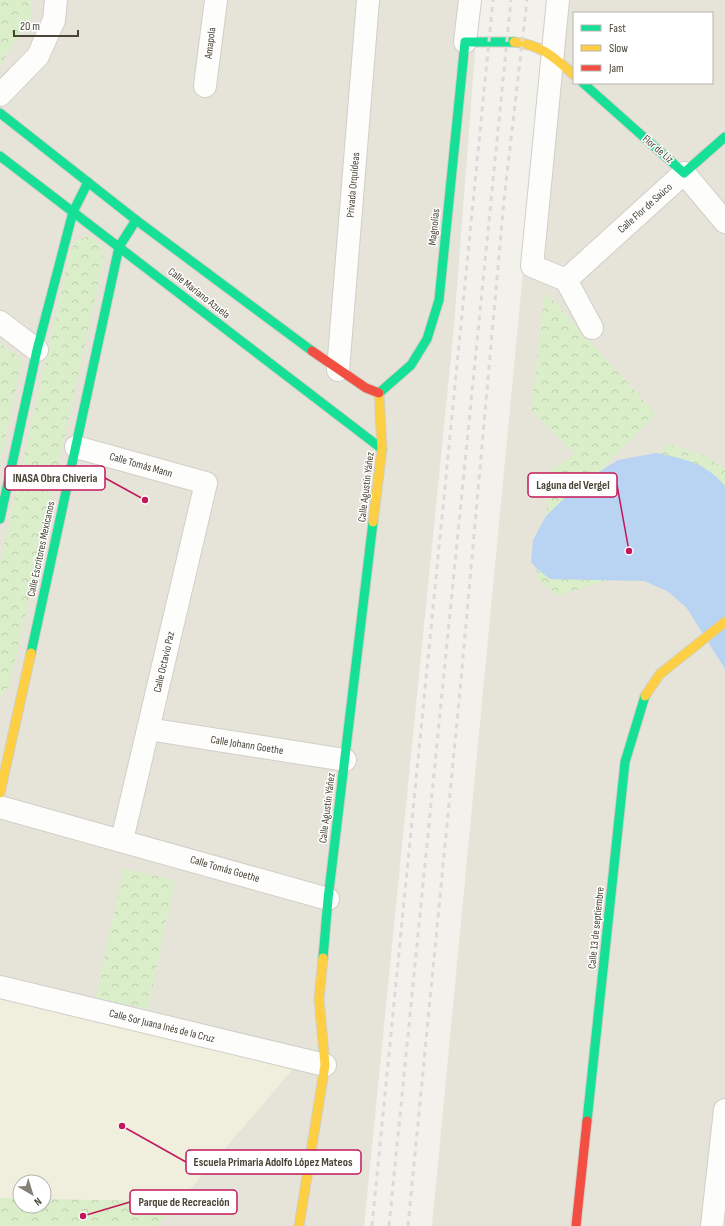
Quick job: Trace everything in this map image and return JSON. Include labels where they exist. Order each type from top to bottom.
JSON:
[{"type":"street","points":[[0,94],[38,56],[54,20],[56,0]]},
{"type":"street","name":"Amapola","points":[[205,86],[216,0]]},
{"type":"street","name":"Privada Orquídeas","points":[[338,370],[368,0]]},
{"type":"street","points":[[558,0],[532,266],[566,280],[592,328]]},
{"type":"street","points":[[469,1],[465,42],[507,40],[523,43],[552,55],[573,74]]},
{"type":"street","name":"Magnolias","points":[[379,393],[411,365],[427,339],[439,300],[465,42]]},
{"type":"street","name":"Flor de Liz","points":[[584,84],[684,173],[725,222]]},
{"type":"street","name":"Calle Mariano Azuela","points":[[0,113],[136,220],[338,370],[366,388],[379,393]]},
{"type":"street","name":"Calle Flor de Saúco","points":[[566,280],[725,137]]},
{"type":"street","name":"Calle Mariano Azuela","points":[[0,156],[382,449]]},
{"type":"street","points":[[0,518],[37,350],[73,212],[88,182]]},
{"type":"street","name":"Calle Escritores Mexicanos","points":[[0,793],[119,247],[136,220]]},
{"type":"street","points":[[0,322],[37,350]]},
{"type":"street","name":"Calle Agustín Yáñez","points":[[299,1226],[325,1065],[319,999],[328,899],[382,449],[379,393]]},
{"type":"street","name":"Calle Tomás Mann","points":[[76,447],[206,483]]},
{"type":"street","name":"Calle Octavio Paz","points":[[122,840],[206,483]]},
{"type":"street","name":"Calle 13 de septiembre","points":[[576,1226],[625,762],[645,696],[660,674],[725,622]]},
{"type":"street","points":[[5,720],[16,722]]},
{"type":"street","name":"Calle Johann Goethe","points":[[148,729],[345,760]]},
{"type":"street","points":[[0,807],[122,840]]},
{"type":"street","name":"Calle Tomás Goethe","points":[[122,840],[328,899]]},
{"type":"street","name":"Calle Sor Juana Inés de la Cruz","points":[[0,987],[325,1065]]},
{"type":"street","points":[[712,1226],[725,1110]]},
{"type":"shaded area","points":[[0,0],[479,0],[454,326],[364,1226],[0,1226]]},
{"type":"shaded area","points":[[549,0],[725,0],[725,1226],[432,1226]]},
{"type":"shaded area","points":[[0,999],[293,1069],[179,1202],[52,1199],[52,1174],[12,1174],[12,1198],[0,1198]]},
{"type":"green space","points":[[0,0],[30,0],[32,16],[0,65]]},
{"type":"green space","points":[[90,235],[102,245],[103,264],[10,684],[0,698],[0,563],[69,257],[75,242]]},
{"type":"green space","points":[[545,292],[656,414],[604,466],[615,471],[648,467],[668,444],[705,456],[725,469],[725,623],[654,582],[612,579],[558,595],[538,580],[535,561],[543,542],[552,469],[575,454],[531,410]]},
{"type":"green space","points":[[0,343],[22,360],[0,464]]},
{"type":"green space","points":[[123,869],[175,880],[148,1009],[96,998]]},
{"type":"green space","points":[[0,1198],[12,1198],[12,1214],[52,1214],[52,1199],[179,1202],[157,1226],[0,1226]]},
{"type":"water","points":[[656,453],[676,457],[694,463],[710,472],[725,486],[725,669],[686,607],[667,591],[644,581],[550,579],[538,570],[531,562],[533,540],[546,516],[578,485],[618,460]]},
{"type":"railway","points":[[372,1226],[493,0]]},
{"type":"railway","points":[[389,1226],[511,0]]},
{"type":"railway","points":[[408,1226],[460,691],[504,200],[527,0]]},
{"type":"traffic: fast","points":[[379,393],[411,365],[427,339],[439,300],[465,42],[514,42]]},
{"type":"traffic: fast","points":[[584,84],[684,173],[725,137]]},
{"type":"traffic: fast","points":[[0,113],[136,220],[312,351]]},
{"type":"traffic: fast","points":[[0,156],[382,449]]},
{"type":"traffic: fast","points":[[0,519],[37,350],[73,212],[88,182]]},
{"type":"traffic: fast","points":[[31,653],[119,247],[136,220]]},
{"type":"traffic: fast","points":[[323,958],[328,899],[373,522]]},
{"type":"traffic: fast","points":[[587,1121],[625,762],[645,696]]},
{"type":"traffic: slow","points":[[514,42],[540,49],[554,57],[573,74]]},
{"type":"traffic: slow","points":[[373,522],[382,449],[379,393]]},
{"type":"traffic: slow","points":[[645,696],[660,674],[725,622]]},
{"type":"traffic: slow","points":[[0,793],[31,653]]},
{"type":"traffic: slow","points":[[299,1226],[325,1065],[319,999],[323,958]]},
{"type":"traffic: jam","points":[[312,351],[366,388],[379,393]]},
{"type":"traffic: jam","points":[[576,1226],[587,1121]]},
{"type":"place","name":"INASA Obra Chiveria","points":[[145,500]]},
{"type":"place","name":"Laguna del Vergel","points":[[629,551]]},
{"type":"place","name":"Escuela Primaria Adolfo López Mateos","points":[[122,1126]]},
{"type":"place","name":"Parque de Recreación","points":[[83,1216]]}]
